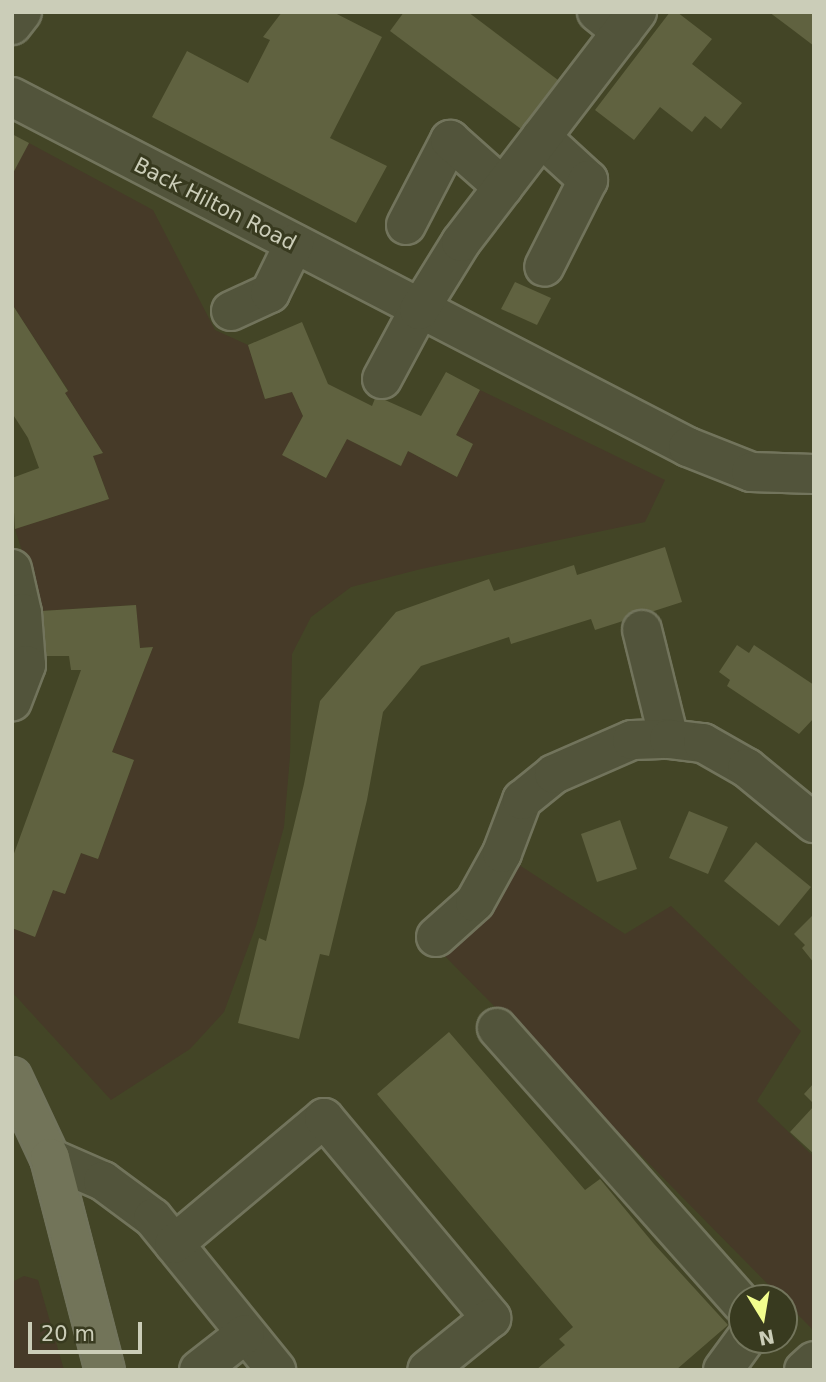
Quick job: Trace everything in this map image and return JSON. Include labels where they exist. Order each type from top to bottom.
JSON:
[{"type":"main road","points":[[12,1077],[50,1157],[104,1370]]},
{"type":"street","points":[[12,25],[22,12]]},
{"type":"street","points":[[382,379],[418,310],[449,259],[541,137],[618,19]]},
{"type":"street","name":"Back Hilton Road","points":[[12,97],[418,310],[724,463],[751,472],[812,480]]},
{"type":"street","points":[[541,137],[588,180],[544,267]]},
{"type":"street","points":[[406,225],[450,140],[503,187]]},
{"type":"street","points":[[231,311],[270,293],[294,244]]},
{"type":"street","points":[[12,569],[22,613],[26,666],[12,701]]},
{"type":"street","points":[[642,630],[669,739]]},
{"type":"street","points":[[436,937],[475,902],[502,853],[522,800],[554,774],[632,740],[669,739],[703,743],[747,768],[814,822]]},
{"type":"street","points":[[497,1028],[728,1288]]},
{"type":"street","points":[[173,1244],[324,1118],[491,1318],[427,1370]]},
{"type":"street","points":[[50,1157],[103,1181],[153,1218],[276,1370]]},
{"type":"street","points":[[199,1370],[245,1334]]},
{"type":"street","points":[[723,1370],[735,1354]]},
{"type":"street","points":[[804,1370],[814,1361]]},
{"type":"shaded area","points":[[29,143],[153,210],[215,330],[248,345],[265,399],[292,392],[303,416],[283,455],[326,478],[347,439],[400,466],[408,451],[457,477],[473,444],[456,435],[480,390],[665,480],[645,522],[421,569],[351,587],[311,617],[292,654],[290,756],[284,827],[256,926],[224,1012],[190,1049],[111,1100],[12,992],[12,928],[35,936],[53,890],[65,894],[81,853],[98,859],[134,760],[112,752],[153,647],[140,648],[135,605],[41,611],[15,529],[109,499],[93,456],[103,453],[65,393],[68,390],[12,304],[12,173]]},
{"type":"shaded area","points":[[510,859],[625,934],[671,906],[801,1031],[757,1101],[814,1157],[814,1331],[798,1315],[798,1284],[768,1284],[433,944]]},
{"type":"shaded area","points":[[24,1276],[38,1280],[64,1370],[15,1370],[12,1364],[12,1282]]},
{"type":"building","points":[[282,12],[333,12],[382,37],[330,138],[387,166],[356,223],[152,117],[187,51],[248,83],[270,40],[263,37]]},
{"type":"building","points":[[404,12],[468,12],[558,80],[521,129],[390,31]]},
{"type":"building","points":[[670,12],[677,12],[712,39],[692,64],[742,103],[721,129],[705,116],[692,132],[660,107],[634,140],[595,110]]},
{"type":"building","points":[[769,12],[814,12],[814,46],[793,30]]},
{"type":"building","points":[[12,134],[29,143],[12,175]]},
{"type":"building","points":[[515,282],[551,298],[537,325],[501,309]]},
{"type":"building","points":[[12,304],[68,391],[65,393],[103,453],[93,456],[109,499],[15,529],[12,478],[39,468],[28,438],[12,413]]},
{"type":"building","points":[[302,322],[328,384],[372,406],[376,396],[421,416],[446,372],[480,390],[456,435],[473,444],[457,477],[408,451],[401,466],[347,439],[326,478],[282,455],[303,416],[292,392],[265,399],[248,345]]},
{"type":"building","points":[[665,547],[682,602],[595,630],[591,619],[511,644],[509,637],[421,666],[383,712],[367,800],[329,956],[320,954],[299,1039],[238,1023],[259,938],[266,941],[304,784],[320,701],[396,612],[489,579],[494,591],[574,565],[577,575]]},
{"type":"building","points":[[136,605],[140,648],[153,647],[112,752],[134,760],[98,859],[81,853],[65,894],[53,890],[35,937],[12,928],[12,859],[81,670],[71,670],[69,656],[44,656],[41,611]]},
{"type":"building","points":[[737,645],[749,653],[754,645],[814,685],[814,718],[799,734],[727,686],[730,680],[719,672]]},
{"type":"building","points":[[689,811],[728,827],[708,874],[669,858]]},
{"type":"building","points":[[620,820],[637,869],[597,882],[581,834]]},
{"type":"building","points":[[756,842],[811,887],[779,926],[724,881]]},
{"type":"building","points":[[814,914],[814,963],[802,948],[805,945],[794,934]]},
{"type":"building","points":[[449,1032],[585,1190],[600,1179],[654,1244],[728,1325],[676,1370],[536,1370],[565,1345],[559,1339],[573,1327],[377,1094]]},
{"type":"building","points":[[814,1083],[814,1104],[804,1094]]},
{"type":"building","points":[[814,1106],[814,1154],[790,1132]]}]
